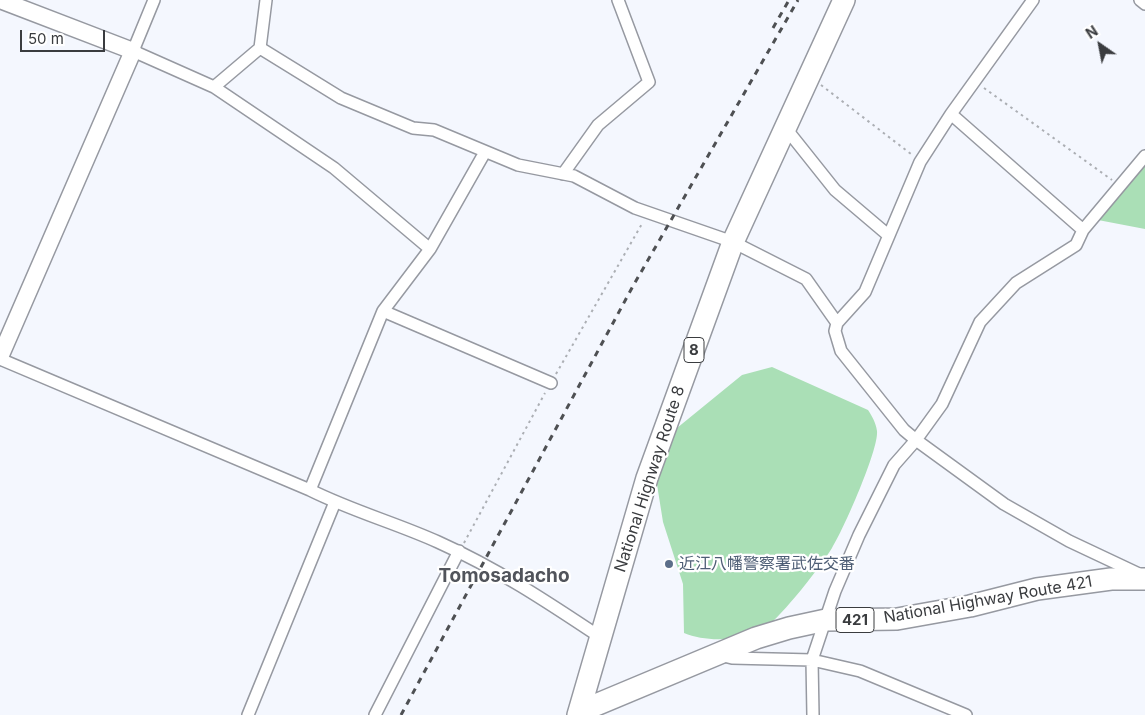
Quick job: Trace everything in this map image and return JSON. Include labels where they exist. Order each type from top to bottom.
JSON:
[{"type":"highway","name":"National Highway Route 8","points":[[579,714],[647,478],[733,242],[784,126],[844,0]]},
{"type":"highway","name":"National Highway Route 421","points":[[579,714],[756,638],[826,620],[897,619],[970,606],[1037,589],[1111,578],[1145,578]]},
{"type":"street","points":[[0,0],[132,51],[214,87],[334,168],[430,248]]},
{"type":"street","points":[[154,0],[0,358],[335,502],[459,551],[508,576],[600,636]]},
{"type":"street","points":[[214,87],[260,48],[266,0]]},
{"type":"street","points":[[563,174],[598,125],[649,82],[618,0]]},
{"type":"street","points":[[1033,0],[951,114],[920,162],[865,292],[837,323],[835,332],[841,350],[904,430],[916,440],[1004,504],[1069,541],[1145,578]]},
{"type":"street","points":[[1140,0],[1145,4]]},
{"type":"street","points":[[260,48],[341,98],[413,128],[434,130],[518,165],[574,176],[635,208],[733,242],[806,279],[837,323]]},
{"type":"street","points":[[951,114],[1083,230]]},
{"type":"street","points":[[784,126],[834,190],[888,236]]},
{"type":"street","points":[[310,490],[383,311],[430,248],[485,152]]},
{"type":"street","points":[[813,715],[812,660],[834,591],[859,535],[894,465],[916,440],[942,404],[980,322],[1016,283],[1076,245],[1083,230],[1145,156]]},
{"type":"street","points":[[383,311],[551,383]]},
{"type":"street","points":[[248,715],[335,502]]},
{"type":"street","points":[[375,715],[459,551]]},
{"type":"street","points":[[716,654],[732,658],[812,660],[860,671],[966,715]]},
{"type":"path","points":[[808,75],[920,162]]},
{"type":"path","points":[[974,82],[1120,186]]},
{"type":"green space","points":[[1145,165],[1145,229],[1098,220]]},
{"type":"green space","points":[[772,367],[868,410],[874,420],[877,431],[867,471],[852,508],[827,556],[811,578],[773,621],[757,632],[737,638],[704,638],[684,633],[683,584],[663,522],[655,472],[662,446],[677,428],[742,375]]},
{"type":"railway","points":[[773,28],[789,0]]},
{"type":"railway","points":[[401,715],[633,286],[798,0]]},
{"type":"place","name":"近江八幡警察署武佐交番","points":[[669,564]]},
{"type":"district","name":"Tomosadacho","points":[[504,576]]}]
